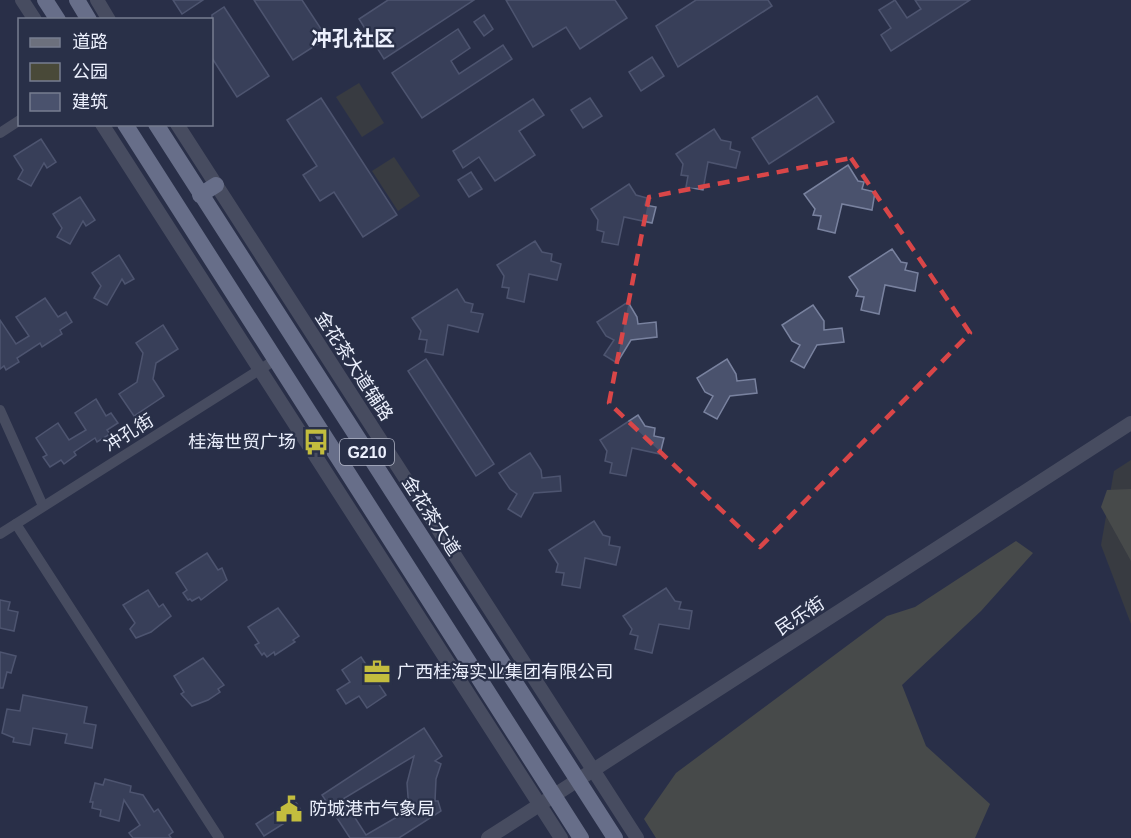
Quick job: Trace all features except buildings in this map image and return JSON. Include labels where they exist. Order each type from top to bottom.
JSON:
[{"type":"highway","points":[[45,0],[57,18]]},
{"type":"highway","points":[[77,0],[88,18]]},
{"type":"highway","name":"G210","points":[[126,126],[275,360],[547,800],[581,838]]},
{"type":"highway","name":"金花茶大道","points":[[157,126],[615,838]]},
{"type":"highway","points":[[200,195],[216,185]]},
{"type":"street","points":[[22,0],[34,18]]},
{"type":"street","points":[[97,0],[108,18]]},
{"type":"street","points":[[0,133],[18,121]]},
{"type":"street","points":[[103,126],[260,369],[547,800],[561,838]]},
{"type":"street","name":"金花茶大道辅路","points":[[178,126],[637,838]]},
{"type":"street","name":"冲孔街","points":[[0,534],[275,360]]},
{"type":"street","points":[[0,410],[43,506]]},
{"type":"street","name":"民乐街","points":[[488,838],[1131,423]]},
{"type":"street","points":[[16,524],[219,838]]},
{"type":"highlighted area","points":[[851,158],[970,333],[760,547],[609,403],[649,197]]},
{"type":"green space","points":[[359,83],[384,123],[362,137],[336,97]]},
{"type":"green space","points":[[394,157],[420,196],[398,211],[372,171]]},
{"type":"green space","points":[[1131,460],[1131,624],[1101,545],[1114,471]]},
{"type":"shaded area","points":[[1131,489],[1131,561],[1101,507],[1107,490]]},
{"type":"shaded area","points":[[1016,541],[1033,553],[981,611],[902,685],[926,746],[990,804],[975,838],[656,838],[644,819],[676,773],[887,616],[915,607]]},
{"type":"place","name":"桂海世贸广场","points":[[316,442]]},
{"type":"place","name":"广西桂海实业集团有限公司","points":[[377,672]]},
{"type":"place","name":"防城港市气象局","points":[[289,809]]},
{"type":"district","name":"冲孔社区","points":[[353,39]]}]
